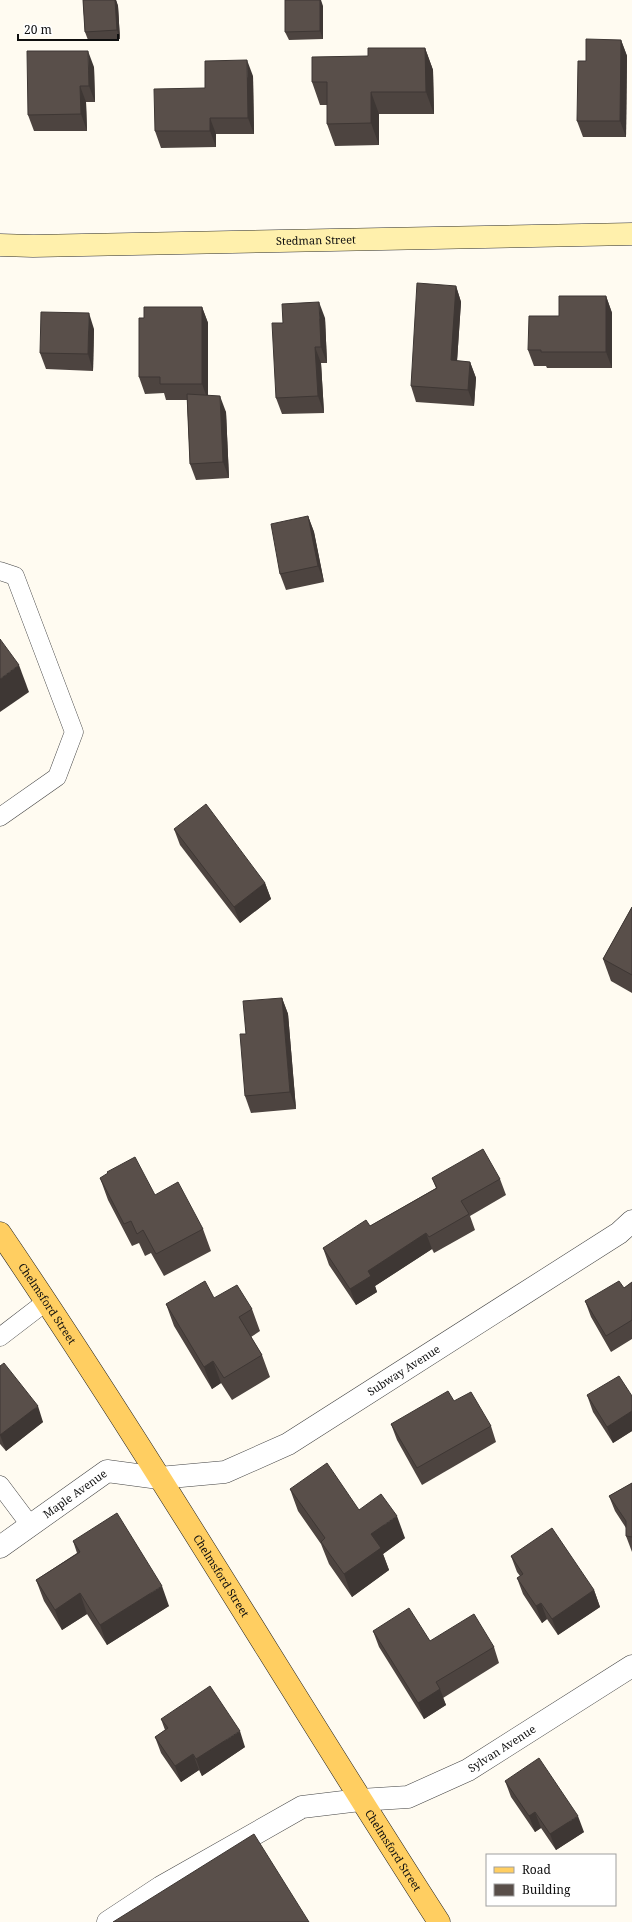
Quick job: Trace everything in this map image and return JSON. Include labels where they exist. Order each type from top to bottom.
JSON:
[{"type":"main road","name":"Stedman Street","points":[[0,245],[32,246],[632,234]]},
{"type":"main road","name":"Chelmsford Street","points":[[0,1233],[73,1340],[360,1800],[439,1922]]},
{"type":"street","name":"Subway Avenue","points":[[159,1478],[225,1472],[288,1444],[619,1233],[632,1221]]},
{"type":"street","name":"Maple Avenue","points":[[0,1547],[107,1471],[159,1478]]},
{"type":"street","name":"Sylvan Avenue","points":[[108,1922],[161,1887],[302,1807],[360,1800],[408,1797],[468,1770],[632,1666]]},
{"type":"lane","points":[[0,571],[15,576],[74,732],[57,777],[0,817]]},
{"type":"lane","points":[[0,1337],[47,1302]]},
{"type":"lane","points":[[0,1485],[30,1525]]},
{"type":"building","points":[[83,0],[115,0],[117,30],[85,32]]},
{"type":"building","points":[[285,0],[320,0],[320,31],[285,32]]},
{"type":"building","points":[[586,39],[621,40],[620,121],[577,121],[578,61],[586,61]]},
{"type":"building","points":[[368,48],[425,48],[426,92],[371,92],[371,123],[327,124],[327,82],[312,82],[312,57],[368,56]]},
{"type":"building","points":[[27,51],[88,51],[89,86],[80,86],[81,114],[28,115]]},
{"type":"building","points":[[247,60],[248,118],[210,118],[210,131],[155,131],[154,89],[205,88],[205,61]]},
{"type":"building","points":[[417,283],[456,286],[451,360],[470,362],[468,390],[411,386]]},
{"type":"building","points":[[559,296],[606,296],[606,352],[541,352],[541,350],[528,350],[529,316],[559,316]]},
{"type":"building","points":[[319,302],[321,347],[315,347],[318,396],[276,398],[272,323],[283,323],[282,304]]},
{"type":"building","points":[[144,307],[202,307],[202,384],[160,384],[160,377],[139,377],[139,318],[144,318]]},
{"type":"building","points":[[41,312],[89,313],[88,354],[40,353]]},
{"type":"building","points":[[187,394],[220,396],[223,462],[190,464]]},
{"type":"building","points":[[308,516],[318,566],[280,574],[271,524]]},
{"type":"building","points":[[0,639],[19,665],[0,679]]},
{"type":"building","points":[[206,804],[265,883],[234,907],[174,829]]},
{"type":"building","points":[[632,907],[632,975],[603,959]]},
{"type":"building","points":[[282,998],[290,1092],[245,1096],[240,1034],[246,1034],[243,1001]]},
{"type":"building","points":[[483,1149],[500,1179],[461,1201],[469,1214],[429,1237],[426,1233],[368,1271],[371,1276],[350,1289],[323,1248],[366,1220],[370,1226],[437,1188],[432,1178]]},
{"type":"building","points":[[135,1157],[155,1195],[178,1182],[203,1229],[156,1254],[143,1230],[137,1234],[131,1221],[124,1224],[100,1178],[108,1173],[107,1172]]},
{"type":"building","points":[[205,1281],[214,1298],[237,1285],[252,1309],[239,1317],[262,1355],[224,1378],[213,1361],[204,1367],[166,1304]]},
{"type":"building","points":[[619,1281],[624,1288],[632,1282],[632,1320],[606,1336],[585,1301]]},
{"type":"building","points":[[4,1363],[38,1406],[0,1435],[0,1366]]},
{"type":"building","points":[[619,1376],[632,1396],[632,1411],[607,1427],[587,1395]]},
{"type":"building","points":[[448,1391],[454,1401],[471,1392],[491,1426],[417,1468],[391,1424]]},
{"type":"building","points":[[327,1463],[359,1510],[381,1494],[397,1516],[371,1534],[381,1548],[344,1574],[321,1542],[325,1538],[290,1489]]},
{"type":"building","points":[[632,1483],[632,1537],[626,1536],[626,1521],[609,1496]]},
{"type":"building","points":[[117,1513],[162,1586],[100,1625],[80,1593],[55,1610],[36,1580],[80,1552],[73,1541]]},
{"type":"building","points":[[552,1528],[594,1590],[552,1619],[541,1603],[536,1606],[517,1578],[523,1574],[511,1556]]},
{"type":"building","points":[[409,1608],[430,1641],[474,1614],[494,1647],[436,1682],[440,1689],[418,1703],[373,1631]]},
{"type":"building","points":[[210,1686],[240,1731],[196,1759],[193,1754],[175,1766],[155,1737],[168,1728],[161,1719]]},
{"type":"building","points":[[539,1758],[578,1816],[550,1834],[535,1812],[529,1816],[505,1781]]},
{"type":"building","points":[[254,1834],[309,1922],[113,1922]]}]
